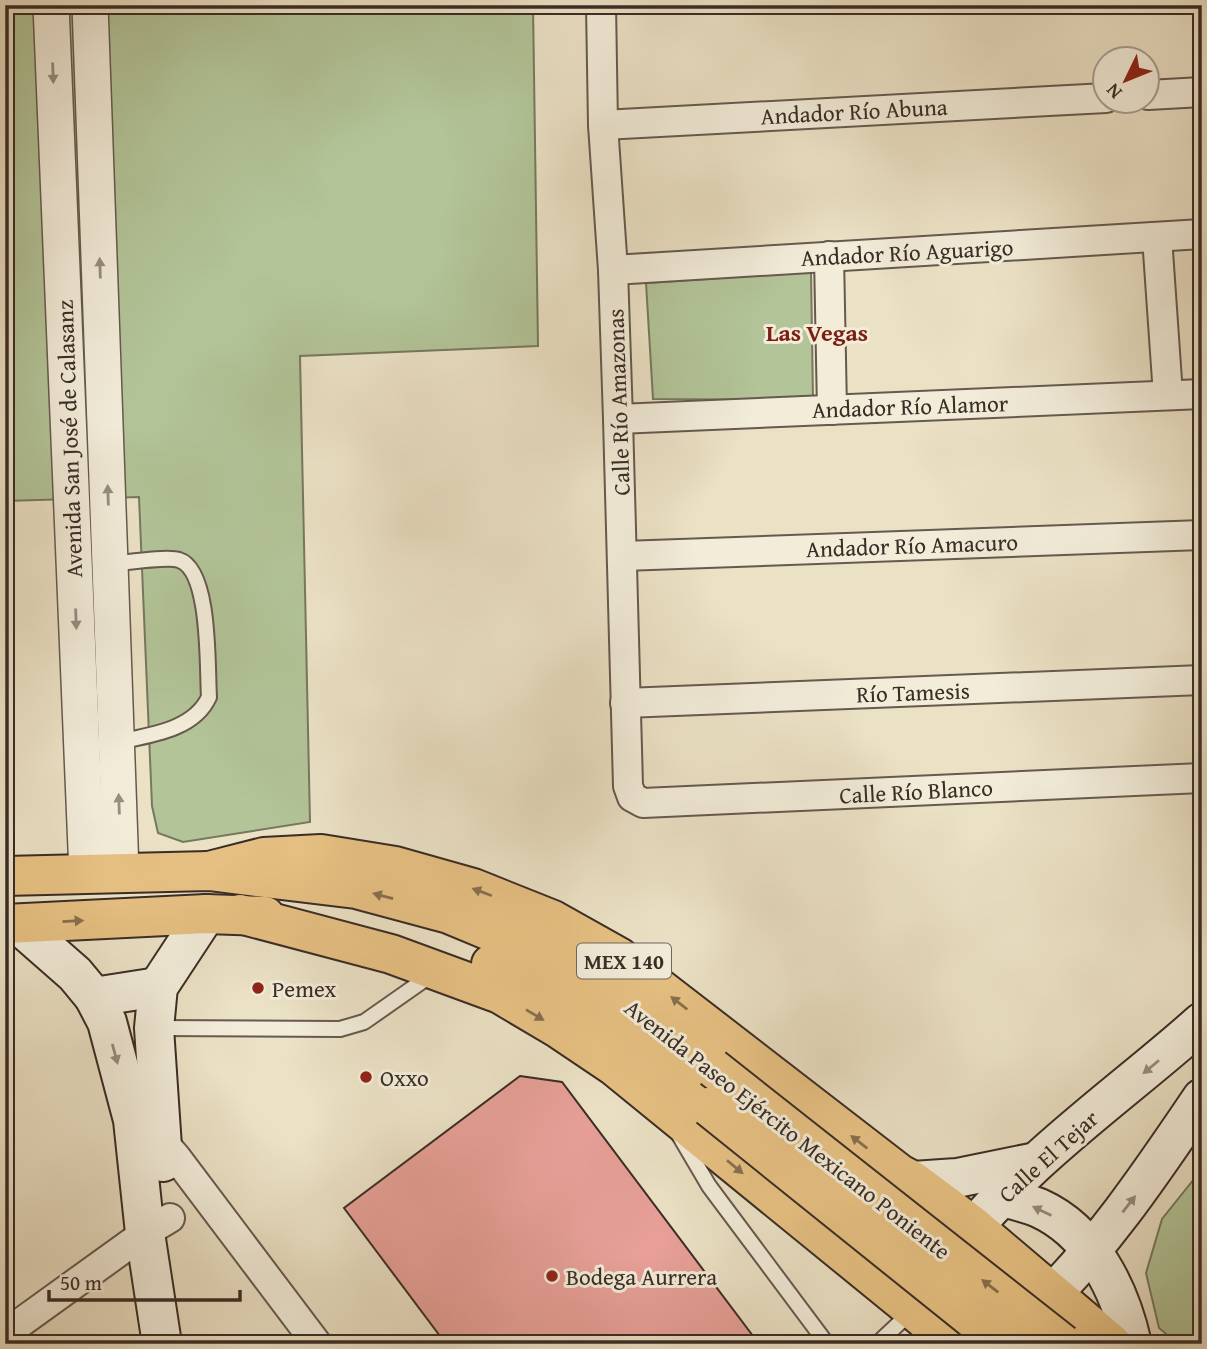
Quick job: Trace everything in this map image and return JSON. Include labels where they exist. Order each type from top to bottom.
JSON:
[{"type":"main road","name":"MEX 140","points":[[209,871],[264,856],[321,854],[395,866],[473,888],[553,920],[619,957],[974,1226],[1112,1344]]},
{"type":"main road","name":"Avenida Paseo Ejército Mexicano Poniente","points":[[5,876],[209,871],[356,889],[449,914],[538,951],[589,978],[637,1010],[1063,1344]]},
{"type":"main road","name":"Avenida Paseo Ejército Mexicano Poniente","points":[[12,924],[223,914],[378,929],[474,957],[553,992],[602,1021],[1002,1344]]},
{"type":"main road","name":"MEX 140","points":[[223,914],[391,954],[500,994],[614,1066],[955,1344]]},
{"type":"main road","points":[[162,1344],[157,1226],[146,1129],[158,987],[223,914]]},
{"type":"main road","points":[[12,924],[75,974],[94,997],[107,1022],[146,1129]]},
{"type":"main road","points":[[94,997],[158,987]]},
{"type":"main road","name":"Calle El Tejar","points":[[913,1309],[974,1226],[1036,1162],[1202,1021]]},
{"type":"main road","points":[[1002,1344],[1053,1295],[1092,1251],[1136,1195],[1202,1098]]},
{"type":"main road","points":[[845,1255],[874,1251],[897,1232],[904,1217],[907,1177],[957,1178],[1036,1162]]},
{"type":"main road","points":[[1002,1197],[1039,1208],[1063,1223],[1092,1251],[1113,1289],[1132,1344]]},
{"type":"main road","points":[[157,1226],[189,1344]]},
{"type":"street","name":"Avenida San José de Calasanz","points":[[51,5],[92,566],[104,873]]},
{"type":"street","name":"Avenida San José de Calasanz","points":[[90,5],[92,566]]},
{"type":"street","name":"Calle Río Amazonas","points":[[601,5],[603,125],[613,270],[623,556],[628,786],[632,797]]},
{"type":"street","points":[[1162,94],[1202,92]]},
{"type":"street","name":"Andador Río Abuna","points":[[603,125],[1092,98]]},
{"type":"street","name":"Andador Río Aguarigo","points":[[613,270],[1202,234]]},
{"type":"street","points":[[1157,237],[1168,395]]},
{"type":"street","points":[[829,256],[832,410]]},
{"type":"street","name":"Andador Río Alamor","points":[[618,419],[1202,394]]},
{"type":"street","name":"Andador Río Amacuro","points":[[623,556],[1202,535]]},
{"type":"street","name":"Río Tamesis","points":[[625,703],[1202,680]]},
{"type":"street","name":"Calle Río Blanco","points":[[632,797],[642,803],[1202,778]]},
{"type":"street","points":[[146,1129],[317,1344]]},
{"type":"street","points":[[5,1334],[157,1226]]},
{"type":"lane","points":[[92,566],[178,559],[190,567],[197,579],[203,603],[209,697],[204,709],[190,720],[158,733],[99,742]]},
{"type":"lane","points":[[154,1028],[340,1029],[363,1022],[386,1009],[438,970]]},
{"type":"lane","points":[[666,1109],[709,1186],[827,1344]]},
{"type":"lane","points":[[886,1341],[913,1309]]},
{"type":"green space","points":[[5,5],[265,5],[265,8],[533,5],[538,346],[300,356],[310,822],[183,842],[158,833],[152,806],[139,497],[5,501]]},
{"type":"green space","points":[[811,272],[813,400],[653,399],[646,283]]},
{"type":"green space","points":[[1202,1169],[1202,1344],[1178,1344],[1159,1328],[1146,1273],[1162,1219]]},
{"type":"building","name":"Bodega Aurrera","points":[[520,1076],[562,1082],[759,1344],[446,1344],[344,1208]]},
{"type":"place","name":"Pemex","points":[[258,988]]},
{"type":"place","name":"Oxxo","points":[[366,1077]]},
{"type":"place","name":"Bodega Aurrera","points":[[552,1276]]},
{"type":"district","name":"Las Vegas","points":[[817,332]]}]
